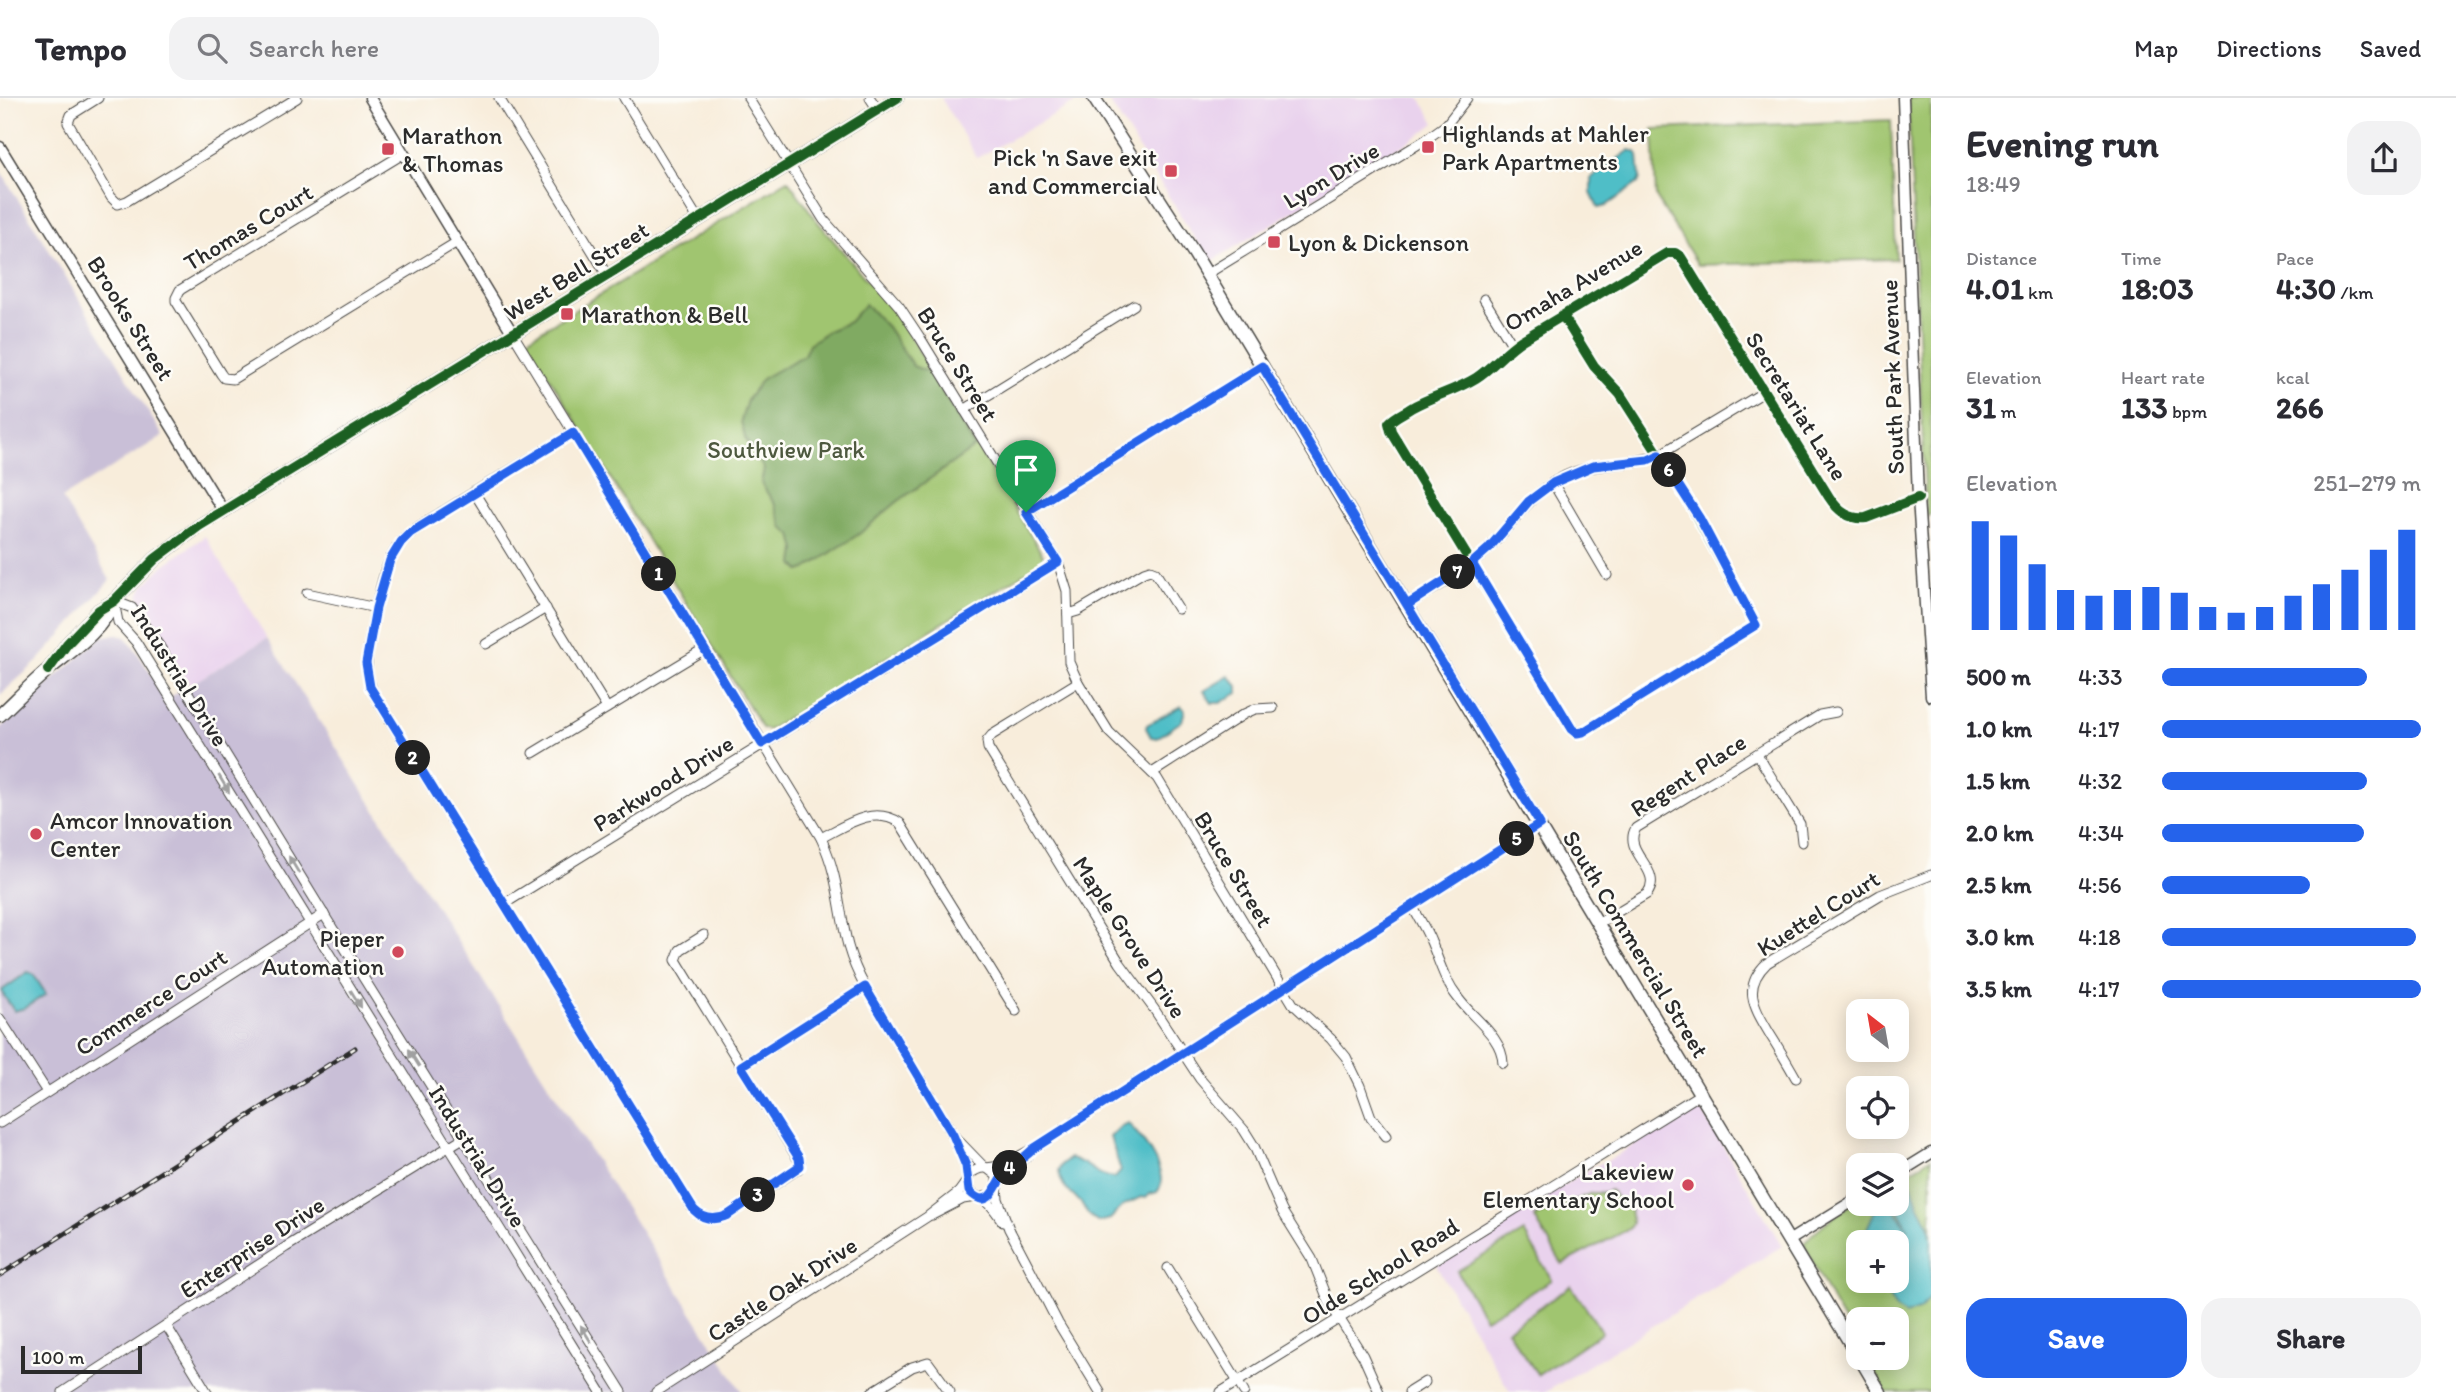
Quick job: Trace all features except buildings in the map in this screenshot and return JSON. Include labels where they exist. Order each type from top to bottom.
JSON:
[{"type":"main road","name":"West Bell Street","points":[[224,512],[897,98]]},
{"type":"main road","name":"South Commercial Street","points":[[1094,98],[1207,274],[1846,1335]]},
{"type":"main road","points":[[0,715],[48,670],[74,651],[107,617],[114,601],[155,559],[192,531],[224,512]]},
{"type":"main road","name":"South Commercial Street","points":[[1867,1370],[1880,1392]]},
{"type":"street","points":[[98,98],[71,115],[69,128],[111,197],[118,204],[122,204],[297,98]]},
{"type":"street","points":[[370,98],[821,838],[835,873],[849,948],[865,987],[953,1135],[966,1166],[969,1191],[990,1205],[1009,1229]]},
{"type":"street","points":[[499,98],[607,275]]},
{"type":"street","points":[[624,98],[698,219]]},
{"type":"street","name":"Bruce Street","points":[[748,98],[824,220],[898,306],[1058,562],[1067,591],[1069,662],[1078,682],[1110,732],[1152,773],[1298,1009],[1323,1031],[1346,1057],[1371,1117],[1386,1136]]},
{"type":"street","points":[[870,98],[878,110]]},
{"type":"street","name":"Lyon Drive","points":[[1207,274],[1426,140],[1446,125],[1467,98]]},
{"type":"street","name":"South Park Avenue","points":[[1903,98],[1918,498],[1927,587],[1931,696]]},
{"type":"street","name":"Brooks Street","points":[[0,147],[224,512]]},
{"type":"street","name":"Thomas Court","points":[[403,154],[180,290],[176,301],[221,374],[224,378],[233,379],[457,242]]},
{"type":"street","name":"Omaha Avenue","points":[[1472,563],[1389,424],[1422,401],[1449,392],[1479,376],[1513,346],[1667,253],[1675,253]]},
{"type":"street","name":"Secretariat Lane","points":[[1675,253],[1681,257],[1829,497],[1841,512],[1858,519],[1866,519],[1918,498]]},
{"type":"street","points":[[1484,299],[1513,346]]},
{"type":"street","points":[[964,410],[1134,305]]},
{"type":"street","points":[[1472,563],[1572,729],[1577,733],[1583,732],[1756,625],[1700,519],[1620,394],[1594,366],[1563,316]]},
{"type":"street","points":[[1026,512],[1262,366]]},
{"type":"street","points":[[1407,605],[1472,563],[1489,548],[1529,501],[1553,483],[1593,466],[1648,460],[1764,392]]},
{"type":"street","points":[[573,433],[474,492],[410,533],[401,542],[390,560],[376,608],[366,663],[370,687],[694,1210],[701,1216],[715,1219],[728,1215],[800,1166],[799,1158],[676,960],[680,950],[704,935]]},
{"type":"street","points":[[1553,483],[1607,575]]},
{"type":"street","points":[[474,492],[607,708]]},
{"type":"street","name":"Parkwood Drive","points":[[504,904],[1058,562]]},
{"type":"street","points":[[1068,614],[1150,570],[1156,572],[1178,609]]},
{"type":"street","points":[[307,593],[376,608]]},
{"type":"street","name":"Industrial Drive","points":[[114,601],[132,608],[154,637],[622,1392]]},
{"type":"street","name":"Industrial Drive","points":[[114,601],[118,622],[136,642],[601,1392]]},
{"type":"street","points":[[486,644],[546,608]]},
{"type":"street","points":[[533,753],[705,649]]},
{"type":"street","name":"Maple Grove Drive","points":[[1078,682],[992,735],[987,745],[1120,963],[1200,1079],[1244,1130],[1254,1146],[1271,1189],[1312,1259],[1323,1289],[1363,1356],[1379,1392]]},
{"type":"street","points":[[1152,773],[1244,714],[1255,709],[1272,708]]},
{"type":"street","name":"Regent Place","points":[[1600,923],[1651,889],[1652,879],[1632,843],[1636,828],[1820,715],[1836,712]]},
{"type":"street","points":[[1757,754],[1800,824],[1802,842]]},
{"type":"street","points":[[821,838],[872,815],[887,816],[900,823],[1016,1011]]},
{"type":"street","points":[[967,1180],[974,1170],[1000,1166],[1033,1149],[1540,824]]},
{"type":"street","name":"Kuettel Court","points":[[1796,1078],[1756,1011],[1752,988],[1757,975],[1767,963],[1880,895],[1931,875]]},
{"type":"street","points":[[1412,906],[1453,991],[1500,1045],[1503,1063]]},
{"type":"street","name":"Commerce Court","points":[[0,1122],[324,914]]},
{"type":"street","points":[[741,1066],[865,987]]},
{"type":"street","points":[[0,1019],[47,1092]]},
{"type":"street","name":"Olde School Road","points":[[1221,1392],[1702,1093]]},
{"type":"street","points":[[953,1135],[995,1174],[998,1199],[1009,1229],[1058,1323],[1100,1392]]},
{"type":"street","name":"Enterprise Drive","points":[[64,1392],[463,1138]]},
{"type":"street","points":[[978,1197],[991,1195],[1004,1173],[1033,1149]]},
{"type":"street","points":[[1909,1167],[1931,1153]]},
{"type":"street","name":"Castle Oak Drive","points":[[656,1392],[928,1217],[959,1192],[967,1180]]},
{"type":"street","name":"Castle Oak Drive","points":[[928,1217],[963,1199],[978,1197]]},
{"type":"street","points":[[1790,1240],[1846,1205]]},
{"type":"street","points":[[1168,1268],[1244,1392]]},
{"type":"street","points":[[166,1325],[207,1392]]},
{"type":"street","points":[[872,1392],[912,1367],[928,1362],[950,1392]]},
{"type":"street","points":[[1409,1392],[1425,1382]]},
{"type":"shaded area","points":[[941,98],[1083,98],[977,158]]},
{"type":"shaded area","points":[[1107,98],[1420,98],[1435,123],[1212,261],[1206,256]]},
{"type":"shaded area","points":[[0,170],[163,436],[62,498],[110,580],[38,661],[0,695]]},
{"type":"shaded area","points":[[205,536],[267,638],[190,685],[143,612],[139,596],[143,587],[163,566]]},
{"type":"shaded area","points":[[116,634],[125,637],[133,646],[167,699],[267,638],[742,1392],[0,1392],[0,728],[101,637]]},
{"type":"shaded area","name":"Lakeview Elementary School","points":[[1693,1108],[1703,1112],[1782,1246],[1546,1392],[1510,1392],[1436,1265]]},
{"type":"green space","points":[[1908,98],[1931,98],[1931,514],[1926,517]]},
{"type":"green space","points":[[1891,120],[1896,259],[1698,265],[1656,197],[1653,129]]},
{"type":"green space","name":"Southview Park","points":[[788,180],[817,221],[892,310],[910,336],[1044,557],[1041,563],[768,730],[762,728],[528,342],[529,338]]},
{"type":"green space","points":[[865,304],[887,327],[913,366],[931,373],[975,447],[897,502],[859,534],[800,571],[794,564],[796,550],[792,535],[783,528],[775,505],[761,483],[764,469],[745,438],[741,421],[747,400],[762,379],[804,355],[809,344],[828,331],[849,322]]},
{"type":"green space","points":[[1931,1158],[1931,1392],[1886,1392],[1873,1370],[1909,1370],[1909,1307],[1846,1307],[1846,1325],[1832,1301],[1804,1244],[1846,1209],[1846,1216],[1909,1216],[1909,1172]]},
{"type":"green space","points":[[1610,1190],[1630,1208],[1632,1223],[1629,1229],[1562,1264],[1534,1217],[1592,1193],[1605,1193]]},
{"type":"green space","points":[[1524,1232],[1552,1280],[1485,1319],[1457,1271]]},
{"type":"green space","points":[[1571,1286],[1602,1332],[1538,1375],[1507,1330]]},
{"type":"water","points":[[1630,150],[1638,155],[1638,183],[1606,206],[1598,208],[1591,193],[1591,178]]},
{"type":"water","points":[[1229,676],[1238,686],[1238,693],[1220,703],[1212,703],[1204,691]]},
{"type":"water","points":[[1181,706],[1185,710],[1182,721],[1157,738],[1151,737],[1147,725]]},
{"type":"water","points":[[28,972],[33,974],[46,994],[25,1008],[14,1011],[1,991]]},
{"type":"water","points":[[1128,1123],[1153,1156],[1161,1176],[1161,1185],[1157,1192],[1124,1205],[1110,1219],[1099,1222],[1090,1216],[1064,1186],[1059,1170],[1070,1158],[1103,1175],[1115,1178],[1121,1171],[1110,1137]]},
{"type":"water","points":[[1909,1180],[1929,1225],[1931,1295],[1921,1309],[1909,1314],[1909,1307],[1895,1307],[1887,1293],[1909,1293],[1909,1230],[1902,1216],[1909,1216]]},
{"type":"water","points":[[1873,1216],[1899,1216],[1907,1230],[1866,1230]]},
{"type":"railway","points":[[0,1275],[355,1048]]},
{"type":"cycle path","points":[[48,670],[67,644],[99,610],[114,601],[155,559],[199,526],[897,98]]},
{"type":"cycle path","points":[[1563,316],[1594,366],[1620,394],[1688,500],[1756,625],[1583,732],[1577,733],[1572,729],[1391,431],[1389,423],[1397,416],[1476,378],[1522,340],[1667,253],[1675,253],[1681,257],[1836,506],[1844,514],[1866,518],[1918,498]]},
{"type":"place","name":"Highlands at Mahler Park Apartments","points":[[1428,147]]},
{"type":"place","name":"Marathon & Thomas","points":[[388,149]]},
{"type":"place","name":"Pick 'n Save exit and Commercial","points":[[1171,171]]},
{"type":"place","name":"Lyon & Dickenson","points":[[1274,242]]},
{"type":"place","name":"Marathon & Bell","points":[[567,314]]},
{"type":"place","name":"Amcor Innovation Center","points":[[36,834]]},
{"type":"place","name":"Pieper Automation","points":[[398,952]]},
{"type":"place","name":"Lakeview Elementary School","points":[[1688,1185]]},
{"type":"route","points":[[1026,512],[1058,562],[762,744],[573,433],[410,533],[393,554],[376,608],[366,657],[370,687],[694,1210],[707,1219],[728,1215],[800,1166],[799,1158],[741,1066],[865,987],[953,1135],[966,1166],[969,1191],[976,1197],[986,1198],[995,1192],[1004,1173],[1033,1149],[1540,824],[1407,605],[1472,563],[1489,548],[1535,495],[1553,483],[1593,466],[1648,460],[1659,455],[1700,519],[1756,625],[1583,732],[1574,732],[1472,563],[1463,570],[1407,605],[1262,366],[1026,512]]}]
